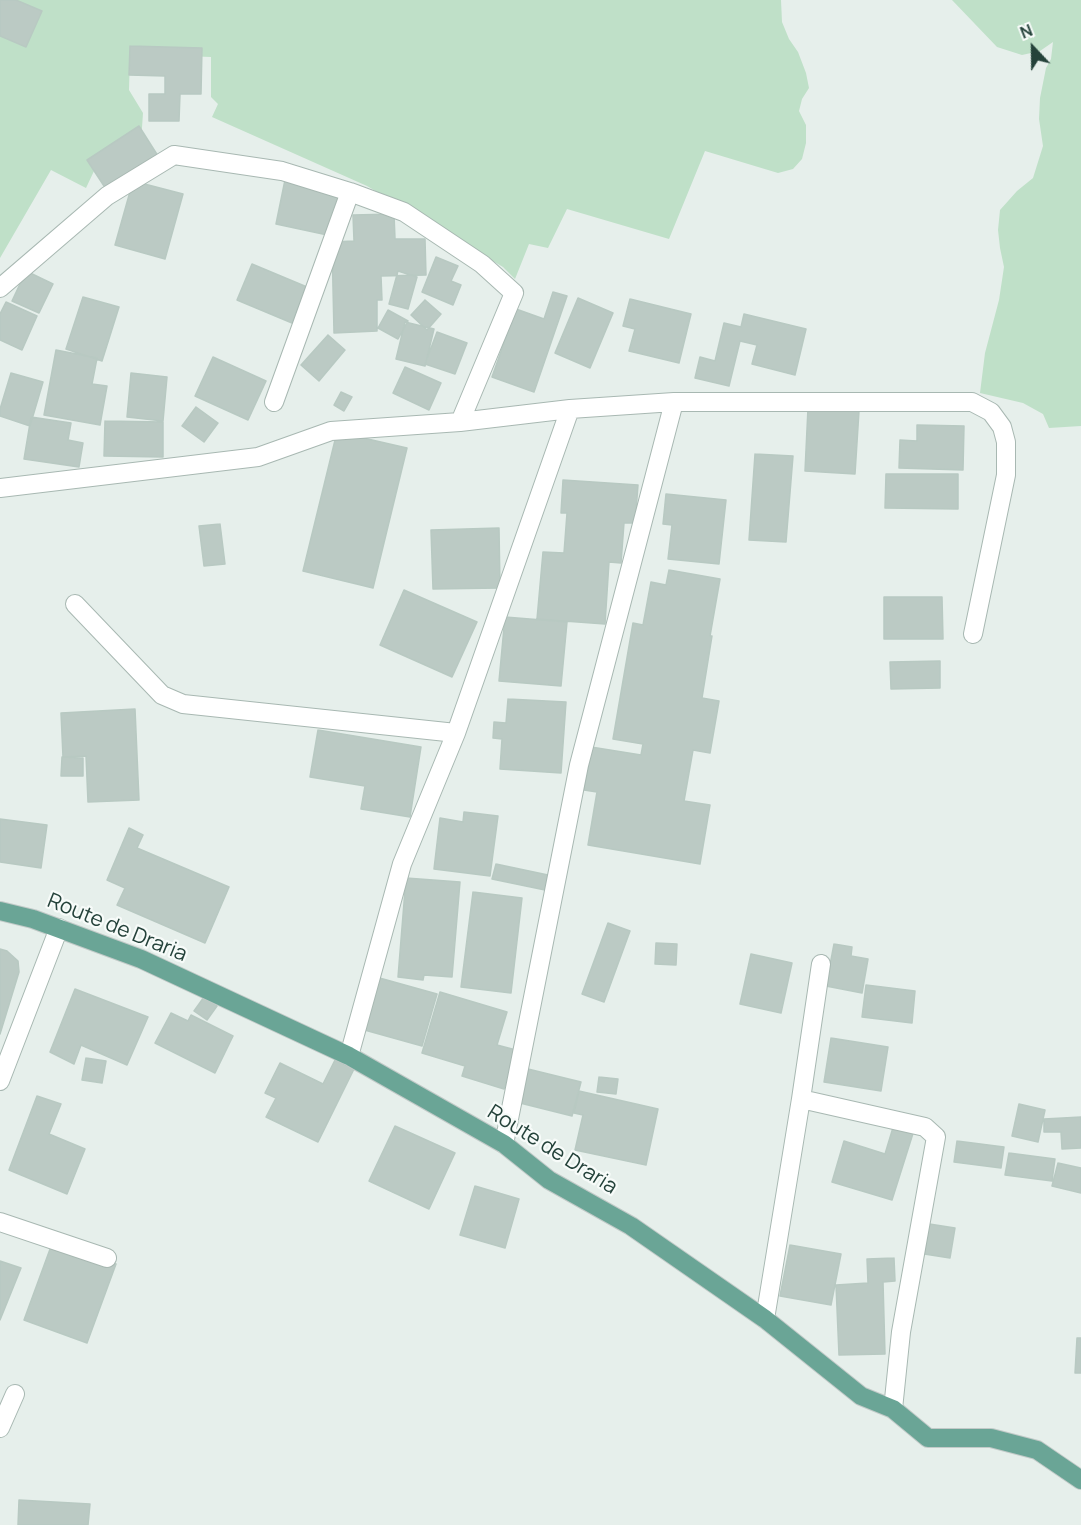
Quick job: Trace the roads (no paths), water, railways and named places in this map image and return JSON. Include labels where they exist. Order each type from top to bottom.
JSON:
[{"type":"main road","name":"Route de Draria","points":[[0,910],[59,928],[141,959],[349,1056],[504,1144],[549,1180],[631,1226],[765,1319],[861,1396],[893,1409],[928,1438],[991,1438],[1037,1450],[1081,1480]]},
{"type":"street","points":[[0,288],[107,196],[174,155],[282,171],[404,212],[482,264],[514,293],[460,422]]},
{"type":"street","points":[[274,402],[350,192]]},
{"type":"street","points":[[0,488],[258,457],[331,430],[460,422],[570,409],[674,402],[972,402],[991,412],[1002,427],[1006,442],[1006,475],[973,634]]},
{"type":"street","points":[[504,1144],[579,765],[674,402]]},
{"type":"street","points":[[349,1056],[402,864],[456,733],[570,409]]},
{"type":"street","points":[[75,604],[162,695],[183,704],[456,733]]},
{"type":"street","points":[[0,1081],[59,928]]},
{"type":"street","points":[[765,1319],[821,964]]},
{"type":"street","points":[[801,1099],[925,1127],[936,1137],[901,1332],[893,1409]]},
{"type":"street","points":[[0,1222],[107,1258]]},
{"type":"street","points":[[0,1428],[15,1394]]}]
